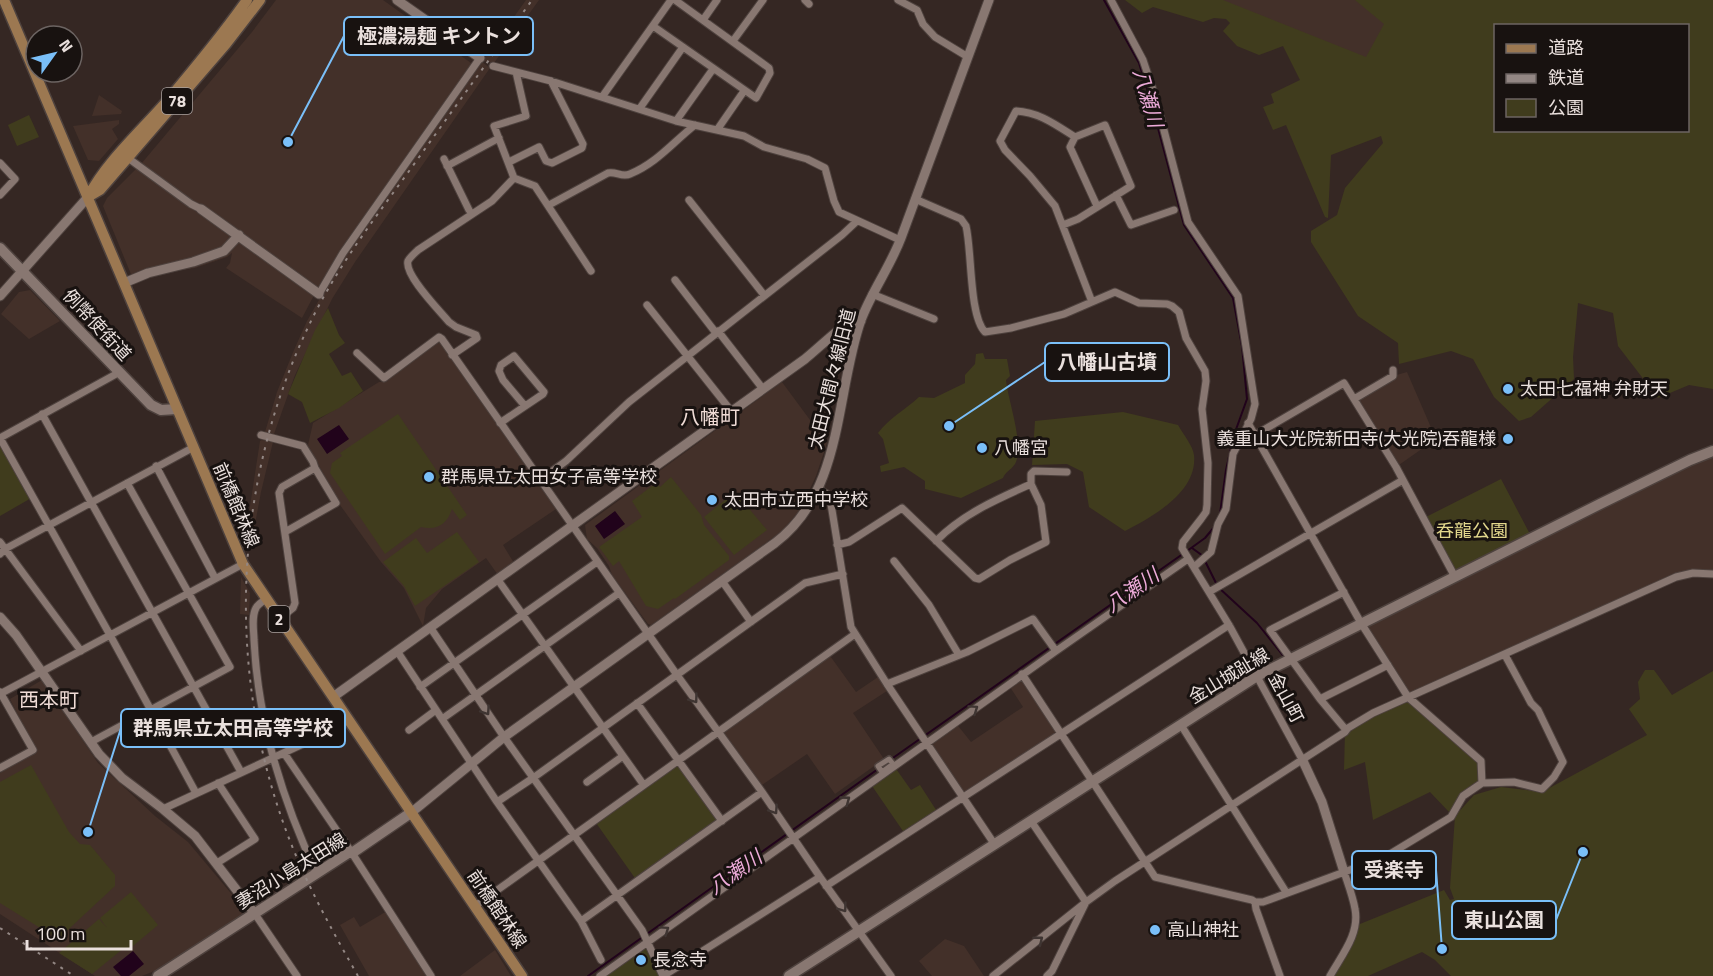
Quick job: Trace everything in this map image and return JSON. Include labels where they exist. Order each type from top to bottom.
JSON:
[{"type":"main road","name":"前橋館林線","points":[[4,0],[243,564],[522,976]]},
{"type":"main road","name":"78","points":[[88,197],[96,181],[167,100],[248,0]]},
{"type":"main road","name":"78","points":[[88,197],[100,190],[128,158],[226,44],[260,0]]},
{"type":"main road","name":"例幣使街道","points":[[0,248],[154,408],[177,409]]},
{"type":"main road","name":"金山城趾線","points":[[789,976],[1257,676],[1690,460],[1713,451]]},
{"type":"main road","name":"妻沼小島太田線","points":[[158,976],[348,853],[352,853],[412,812]]},
{"type":"street","points":[[128,158],[319,294],[342,253],[480,58],[398,0]]},
{"type":"street","points":[[602,97],[653,26],[673,0],[733,41],[771,71],[756,98],[653,26]]},
{"type":"street","points":[[703,20],[717,0]]},
{"type":"street","points":[[733,41],[763,0]]},
{"type":"street","points":[[898,0],[917,10]]},
{"type":"street","points":[[917,0],[917,10],[930,33],[968,57]]},
{"type":"street","name":"太田大間々線旧道","points":[[412,812],[504,737],[722,581],[792,529],[804,516],[818,489],[831,452],[845,380],[861,321],[872,294],[900,240],[989,0]]},
{"type":"street","points":[[1112,0],[1143,60],[1155,96],[1188,222],[1239,296],[1255,404],[1233,454],[1226,509],[1218,524],[1211,552],[1194,567]]},
{"type":"street","points":[[640,108],[683,47]]},
{"type":"street","points":[[493,66],[551,81],[676,121],[744,136],[764,147],[822,165],[828,175],[837,209],[856,221],[900,240]]},
{"type":"street","points":[[676,121],[713,69]]},
{"type":"street","points":[[516,72],[526,116],[494,126],[514,178],[535,186],[591,271]]},
{"type":"street","points":[[508,162],[539,147],[546,161],[552,163],[582,148],[583,144],[551,81]]},
{"type":"street","points":[[717,130],[744,91]]},
{"type":"street","points":[[1075,137],[1030,112],[1016,111],[1000,141],[1005,150],[1055,206],[1092,302]]},
{"type":"street","points":[[549,205],[608,173],[613,172],[623,176],[630,174],[664,154],[695,125]]},
{"type":"street","points":[[1063,225],[1084,215],[1131,186],[1105,125],[1075,137],[1070,147],[1097,206]]},
{"type":"street","points":[[469,210],[446,162],[499,138]]},
{"type":"street","points":[[0,163],[15,178],[0,195]]},
{"type":"street","points":[[452,355],[477,338],[476,335],[449,322],[414,278],[408,260],[418,250],[492,201],[514,178]]},
{"type":"street","points":[[1116,195],[1131,225],[1174,210]]},
{"type":"street","points":[[0,296],[88,197]]},
{"type":"street","points":[[600,976],[1022,674],[1053,647],[1186,555],[1183,542],[1206,512],[1208,464],[1202,408],[1206,381],[1205,370],[1186,338],[1179,312],[1167,304],[1139,303],[1115,292],[1064,314],[1011,328],[984,332],[981,329],[975,305],[966,226],[961,219],[915,199]]},
{"type":"street","points":[[689,200],[764,295]]},
{"type":"street","points":[[540,480],[566,461],[629,402],[842,235],[856,221]]},
{"type":"street","points":[[124,283],[148,273],[193,262],[224,251],[238,236]]},
{"type":"street","points":[[675,280],[763,389]]},
{"type":"street","points":[[872,294],[934,319]]},
{"type":"street","points":[[647,305],[732,412]]},
{"type":"street","points":[[333,697],[732,412],[823,345],[846,323],[861,321]]},
{"type":"street","points":[[357,353],[384,378],[439,337],[891,976]]},
{"type":"street","points":[[500,423],[543,394],[544,389],[514,356],[501,365],[499,371],[503,380],[525,406]]},
{"type":"street","points":[[1354,399],[1393,376],[1393,370]]},
{"type":"street","points":[[118,373],[0,438],[196,793]]},
{"type":"street","points":[[1255,435],[1344,383],[1403,480],[1455,577]]},
{"type":"street","points":[[42,414],[241,772]]},
{"type":"street","points":[[1248,423],[1362,624],[1408,697],[1481,761],[1482,783]]},
{"type":"street","points":[[261,435],[303,447],[336,503],[285,532]]},
{"type":"street","points":[[3,552],[194,447]]},
{"type":"street","points":[[156,466],[215,578]]},
{"type":"street","points":[[279,619],[293,608],[295,603],[280,489],[315,468]]},
{"type":"street","points":[[837,545],[849,542],[902,508],[975,578],[979,579],[1046,542],[1041,506],[1031,484],[1032,474],[1034,471],[1067,472]]},
{"type":"street","points":[[1216,588],[1403,480]]},
{"type":"street","points":[[91,742],[230,667],[127,483]]},
{"type":"street","points":[[936,541],[951,526],[979,509],[1031,484]]},
{"type":"street","points":[[818,489],[830,498],[851,627],[995,845]]},
{"type":"street","points":[[0,542],[3,552],[81,651]]},
{"type":"street","name":"金山町","points":[[1186,555],[1194,567],[1216,588],[1229,625],[1303,761]]},
{"type":"street","points":[[894,561],[937,617],[959,655]]},
{"type":"street","points":[[420,687],[597,562]]},
{"type":"street","points":[[0,768],[33,750],[0,693],[243,564]]},
{"type":"street","points":[[993,976],[1086,902],[1373,713],[1676,577],[1693,573],[1713,574]]},
{"type":"street","points":[[497,802],[805,583],[843,574]]},
{"type":"street","points":[[498,580],[643,784]]},
{"type":"street","points":[[722,581],[751,622]]},
{"type":"street","points":[[1344,592],[1270,630],[1320,699],[1346,730]]},
{"type":"street","points":[[442,719],[619,593]]},
{"type":"street","points":[[266,599],[255,608],[257,678],[272,758],[289,809],[317,874]]},
{"type":"street","points":[[0,617],[16,635],[91,742],[122,778],[195,836],[255,914],[297,976]]},
{"type":"street","points":[[887,684],[959,655],[1033,620],[1053,647]]},
{"type":"street","points":[[826,885],[1229,625]]},
{"type":"street","points":[[430,627],[504,737],[642,930],[663,976],[820,877]]},
{"type":"street","points":[[475,906],[855,634]]},
{"type":"street","points":[[397,651],[537,861],[581,921],[602,960]]},
{"type":"street","points":[[1022,674],[1155,877],[1255,902],[1263,902],[1384,857],[1451,817],[1463,796],[1482,783],[1514,782],[1542,789],[1554,777],[1563,762],[1538,710],[1531,703],[1505,655]]},
{"type":"street","points":[[1320,699],[1388,665]]},
{"type":"street","points":[[637,703],[722,821]]},
{"type":"street","points":[[409,730],[436,710]]},
{"type":"street","points":[[163,809],[349,720]]},
{"type":"street","points":[[1181,724],[1286,892]]},
{"type":"street","points":[[284,753],[431,976]]},
{"type":"street","points":[[587,782],[623,756]]},
{"type":"street","points":[[1303,761],[1322,802],[1355,909],[1355,926],[1351,939],[1329,976]]},
{"type":"street","points":[[217,863],[255,839],[218,783]]},
{"type":"street","points":[[581,921],[762,792]]},
{"type":"street","points":[[1031,821],[1086,902]]},
{"type":"street","points":[[1047,976],[1052,971],[1086,902]]},
{"type":"street","points":[[1255,902],[1280,976]]},
{"type":"shaded area","points":[[276,0],[383,0],[471,63],[472,66],[352,234],[321,282],[302,318],[226,268],[230,263],[232,253],[227,257],[195,268],[168,272],[135,284],[103,206],[107,198],[141,164],[252,32]]},
{"type":"shaded area","points":[[526,0],[539,0],[494,63],[485,61],[484,59]]},
{"type":"shaded area","points":[[1204,0],[1365,0],[1389,20],[1366,66]]},
{"type":"shaded area","points":[[482,62],[490,68],[355,262],[332,299],[295,375],[274,434],[265,432],[277,392],[294,350],[307,321],[336,270],[359,234]]},
{"type":"shaded area","points":[[99,95],[122,111],[121,114],[92,116]]},
{"type":"shaded area","points":[[119,120],[119,124],[112,129],[118,139],[99,161],[88,160],[73,126]]},
{"type":"shaded area","points":[[30,290],[60,321],[29,339],[1,314],[19,292]]},
{"type":"shaded area","name":"群馬県立太田女子高等学校","points":[[438,340],[556,509],[503,545],[514,563],[498,575],[486,558],[442,589],[426,608],[423,626],[404,588],[381,562],[340,505],[308,445],[313,423],[379,382],[383,382]]},
{"type":"shaded area","points":[[1407,372],[1436,439],[1396,467],[1354,399],[1393,376]]},
{"type":"shaded area","name":"太田市立西中学校","points":[[782,382],[827,443],[816,476],[800,510],[781,532],[651,625],[648,624],[612,575],[597,548],[587,539],[585,525]]},
{"type":"shaded area","points":[[339,425],[349,439],[327,454],[317,439]]},
{"type":"shaded area","points":[[260,441],[273,442],[251,546],[244,545]]},
{"type":"shaded area","points":[[1713,451],[1713,575],[1693,573],[1408,697],[1362,624]]},
{"type":"shaded area","points":[[615,511],[625,524],[604,539],[595,526]]},
{"type":"shaded area","points":[[241,577],[250,593],[249,615],[240,614]]},
{"type":"shaded area","points":[[828,653],[856,692],[881,675],[890,689],[853,713],[884,759],[835,794],[807,754],[759,787],[717,732]]},
{"type":"shaded area","points":[[1022,674],[1060,734],[963,797],[926,743],[955,722],[971,742],[1023,707],[1008,684]]},
{"type":"shaded area","points":[[42,680],[98,763],[155,816],[188,842],[245,910],[245,915],[162,968],[142,976],[95,976],[0,914],[0,773],[36,751],[10,699]]},
{"type":"shaded area","points":[[387,911],[428,976],[369,976],[340,925],[354,917],[360,927]]},
{"type":"shaded area","points":[[945,939],[964,946],[984,976],[932,976],[919,961]]},
{"type":"shaded area","points":[[495,950],[511,976],[460,976]]},
{"type":"shaded area","points":[[133,951],[144,964],[129,976],[121,976],[113,967]]},
{"type":"green space","points":[[1125,0],[1223,0],[1366,57],[1384,24],[1355,0],[1713,0],[1713,389],[1689,385],[1658,398],[1618,346],[1613,313],[1578,303],[1573,357],[1574,379],[1531,417],[1519,421],[1494,397],[1473,359],[1451,351],[1399,364],[1398,343],[1358,316],[1311,242],[1311,231],[1337,215],[1345,188],[1383,143],[1381,136],[1331,155],[1328,218],[1325,217],[1286,125],[1273,130],[1263,107],[1274,103],[1271,94],[1300,80],[1283,46],[1259,55],[1237,46],[1223,31],[1230,23],[1226,19],[1214,18],[1203,22],[1153,7],[1142,13]]},
{"type":"green space","points":[[29,115],[39,137],[17,146],[8,125]]},
{"type":"green space","points":[[328,308],[339,335],[345,343],[329,354],[342,376],[351,372],[363,391],[339,408],[310,423],[302,402],[288,394],[315,330]]},
{"type":"green space","points":[[983,353],[985,359],[1007,359],[1010,376],[1006,380],[1017,435],[1018,456],[1015,464],[1003,478],[961,498],[925,489],[925,481],[904,467],[881,472],[880,466],[889,463],[883,439],[878,433],[882,428],[919,397],[934,398],[965,383],[965,375],[975,364],[976,354]]},
{"type":"green space","points":[[1123,412],[1178,425],[1194,455],[1189,481],[1181,492],[1160,511],[1125,531],[1089,507],[1083,472],[1067,464],[1032,465],[1035,421]]},
{"type":"green space","points":[[398,414],[467,515],[460,520],[452,509],[441,525],[432,528],[421,527],[385,554],[330,473],[332,463],[342,456],[340,453]]},
{"type":"green space","points":[[0,438],[33,497],[0,516]]},
{"type":"green space","points":[[671,477],[701,515],[704,525],[729,556],[729,560],[658,609],[646,606],[619,561],[613,566],[599,547],[642,517],[632,501],[656,483],[660,487]]},
{"type":"green space","name":"呑龍公園","points":[[1501,479],[1532,538],[1455,577],[1424,518]]},
{"type":"green space","points":[[735,492],[767,530],[734,555],[704,517]]},
{"type":"green space","points":[[457,532],[479,562],[415,606],[404,586],[383,562],[416,538],[427,553]]},
{"type":"green space","points":[[1645,670],[1654,670],[1672,695],[1713,671],[1713,976],[1451,976],[1435,960],[1422,952],[1368,976],[1329,976],[1355,926],[1444,890],[1450,900],[1454,899],[1450,888],[1455,816],[1474,795],[1501,787],[1542,792],[1647,735],[1629,709],[1640,699],[1638,682]]},
{"type":"green space","points":[[1408,697],[1481,761],[1482,783],[1463,796],[1449,812],[1430,792],[1373,820],[1365,762],[1344,770],[1345,732]]},
{"type":"green space","points":[[678,760],[722,821],[637,881],[594,820]]},
{"type":"green space","points":[[31,765],[69,832],[80,844],[90,845],[115,875],[115,886],[58,939],[0,903],[0,782]]},
{"type":"green space","points":[[894,766],[911,790],[920,785],[938,813],[905,834],[870,783]]},
{"type":"green space","points":[[131,892],[158,925],[127,951],[124,948],[92,974],[59,953],[99,919],[107,928],[100,918]]},
{"type":"green space","name":"長念寺","points":[[648,945],[660,976],[605,976]]},
{"type":"waterway","name":"八瀬川","points":[[1104,0],[1139,63],[1184,225],[1233,298],[1242,346],[1247,399],[1234,435],[1220,514]]},
{"type":"waterway","name":"八瀬川","points":[[890,760],[1187,551],[1205,538],[1216,525]]},
{"type":"waterway","points":[[1192,548],[1203,556]]},
{"type":"waterway","points":[[1205,561],[1218,587],[1257,623],[1285,658]]},
{"type":"waterway","name":"八瀬川","points":[[588,976],[878,769]]},
{"type":"railway","points":[[358,976],[308,883],[284,825],[265,761],[252,697],[246,631],[247,565],[254,499],[268,435],[289,372],[326,292],[361,237],[532,0]]},
{"type":"railway","points":[[0,928],[74,976]]},
{"type":"place","name":"極濃湯麺 キントン","points":[[288,142]]},
{"type":"place","name":"太田七福神 弁財天","points":[[1508,389]]},
{"type":"place","name":"八幡山古墳","points":[[949,426]]},
{"type":"place","name":"義重山大光院新田寺(大光院)吞龍様","points":[[1508,439]]},
{"type":"place","name":"八幡宮","points":[[982,448]]},
{"type":"place","name":"群馬県立太田女子高等学校","points":[[429,477]]},
{"type":"place","name":"太田市立西中学校","points":[[712,500]]},
{"type":"place","name":"群馬県立太田高等学校","points":[[88,832]]},
{"type":"place","name":"東山公園","points":[[1583,852]]},
{"type":"place","name":"高山神社","points":[[1155,930]]},
{"type":"place","name":"受楽寺","points":[[1442,949]]},
{"type":"place","name":"長念寺","points":[[641,960]]},
{"type":"district","name":"八幡町","points":[[710,417]]},
{"type":"district","name":"西本町","points":[[49,700]]}]
